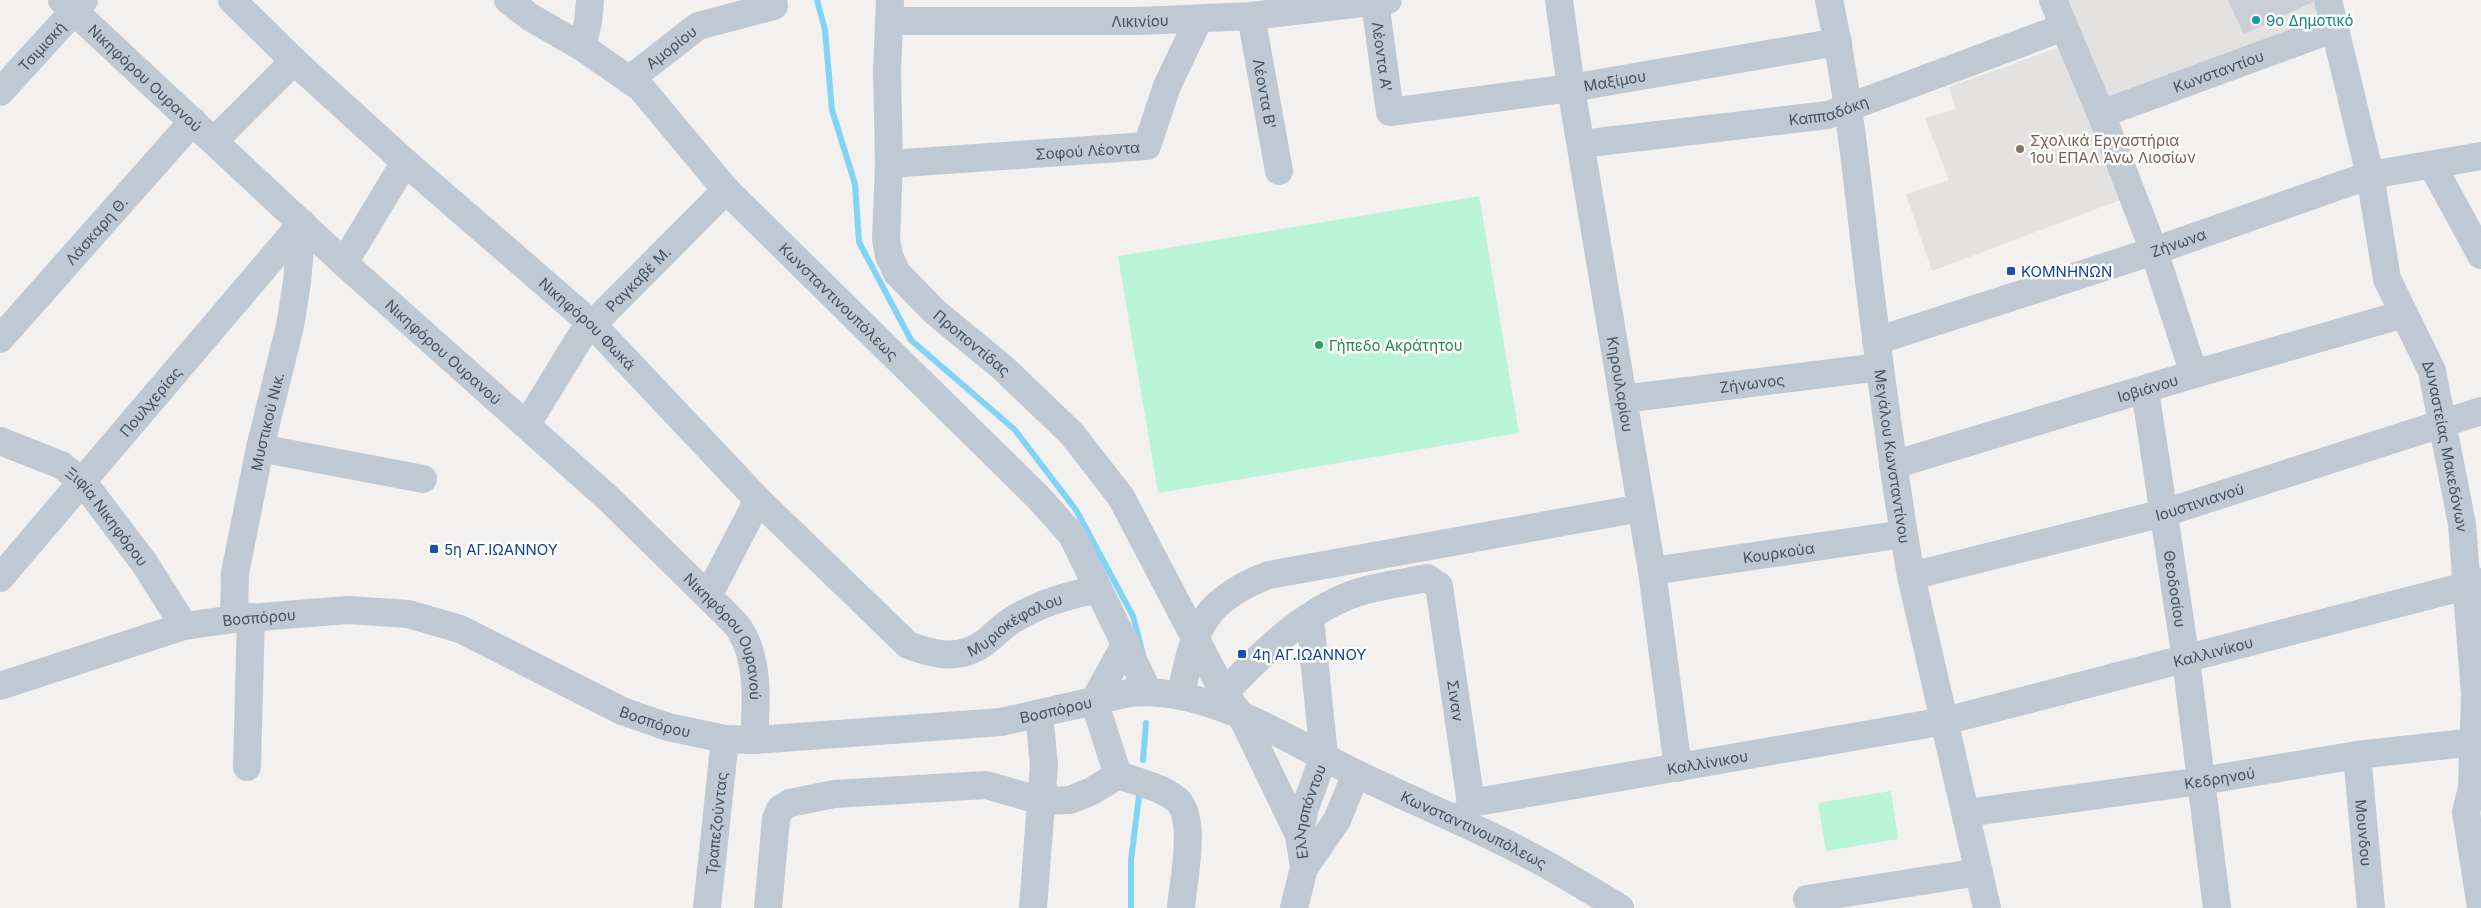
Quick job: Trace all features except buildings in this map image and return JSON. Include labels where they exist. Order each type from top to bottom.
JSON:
[{"type":"street","name":"Νικηφόρου Φωκά","points":[[232,0],[294,61],[405,162],[592,324],[758,500],[888,628],[908,645],[933,654]]},
{"type":"street","name":"Κωνσταντινουπόλεως","points":[[508,0],[530,17],[630,79],[655,102],[726,190],[1038,497],[1072,535],[1097,590],[1126,643],[1148,691]]},
{"type":"street","points":[[582,48],[588,22],[590,0]]},
{"type":"street","name":"Κηρουλαρίου","points":[[1559,0],[1571,88],[1652,571],[1678,768]]},
{"type":"street","name":"Μεγάλου Κωνσταντίνου","points":[[1829,0],[1849,108],[1878,354],[1911,576],[1987,908]]},
{"type":"street","points":[[2053,0],[2101,114],[2154,251],[2194,374]]},
{"type":"street","name":"Δυναστείας Μακεδόνων","points":[[2328,0],[2370,175],[2387,279],[2432,371],[2444,422],[2474,584],[2476,787],[2466,812],[2481,906]]},
{"type":"street","name":"Λικινίου","points":[[890,11],[1140,10],[1199,19],[1251,16],[1382,1]]},
{"type":"street","name":"Λέοντα Α'","points":[[1382,1],[1390,112]]},
{"type":"street","name":"Αμορίου","points":[[630,79],[698,26],[773,3]]},
{"type":"street","name":"Τσιμισκή","points":[[0,92],[73,4]]},
{"type":"street","name":"Νικηφόρου Ουρανού","points":[[73,4],[193,121],[344,263],[609,499],[741,631],[750,655],[754,675],[756,705],[754,740]]},
{"type":"street","name":"Προποντίδας","points":[[890,11],[888,71],[889,164],[886,239],[888,256],[897,273],[935,312],[1002,367],[1072,434],[1122,497],[1224,693],[1242,717],[1299,835]]},
{"type":"street","name":"Λέοντα Β'","points":[[1251,16],[1279,171]]},
{"type":"street","name":"Σοφού Λέοντα","points":[[889,164],[1147,146],[1166,86],[1199,19]]},
{"type":"street","name":"Καππαδόκη","points":[[1581,144],[1818,117],[1849,108],[2064,27]]},
{"type":"street","name":"Κωνσταντίου","points":[[2101,114],[2335,28]]},
{"type":"street","name":"Μαξίμου","points":[[1390,112],[1571,88],[1838,42]]},
{"type":"street","points":[[214,141],[294,61]]},
{"type":"street","name":"Λάσκαρη Θ.","points":[[0,339],[193,121]]},
{"type":"street","name":"Ζήνωνα","points":[[1878,354],[2154,251],[2370,175],[2481,156]]},
{"type":"street","points":[[344,263],[405,162]]},
{"type":"street","points":[[2432,165],[2481,255]]},
{"type":"street","name":"Ραγκαβέ Μ.","points":[[527,424],[570,352],[592,324],[726,190]]},
{"type":"street","name":"Μυστικού Νικ.","points":[[247,767],[242,618],[235,574],[260,448],[290,326],[297,282],[302,223]]},
{"type":"street","name":"Πουλχερίας","points":[[0,578],[302,223]]},
{"type":"street","name":"Ιοβιάνου","points":[[1893,465],[2194,374],[2404,314]]},
{"type":"street","name":"Ζήνωνος","points":[[1623,399],[1878,354]]},
{"type":"street","name":"Θεοδοσίου","points":[[2145,390],[2186,660],[2217,908]]},
{"type":"street","name":"Ιουστινιανού","points":[[1911,576],[2164,513],[2481,411]]},
{"type":"street","name":"Ξιφία Νικηφόρου","points":[[0,441],[61,465],[83,482],[146,564],[184,626]]},
{"type":"street","points":[[260,448],[423,479]]},
{"type":"street","points":[[708,596],[758,500]]},
{"type":"street","points":[[1180,695],[1196,639],[1206,618],[1251,581],[1269,575],[1641,508]]},
{"type":"street","name":"Κουρκούα","points":[[1652,571],[1904,534]]},
{"type":"street","name":"Σιναν","points":[[1310,618],[1333,604],[1365,591],[1427,578],[1439,586],[1466,813]]},
{"type":"street","name":"Καλλινίκου","points":[[1945,721],[2474,584]]},
{"type":"street","name":"Μυριοκέφαλου","points":[[933,654],[952,655],[969,651],[983,644],[1009,622],[1034,608],[1064,596],[1097,590]]},
{"type":"street","name":"Βοσπόρου","points":[[0,686],[184,626],[242,618],[348,610],[408,614],[460,629],[622,711],[668,727],[725,739],[754,740],[1001,722],[1148,691],[1180,695],[1242,717],[1324,756]]},
{"type":"street","points":[[1224,693],[1269,649],[1310,618]]},
{"type":"street","points":[[1310,618],[1324,756]]},
{"type":"street","points":[[1118,775],[1094,701],[1126,643]]},
{"type":"street","points":[[1033,908],[1044,765],[1039,714]]},
{"type":"street","name":"Καλλίνικου","points":[[1466,813],[1678,768],[1945,721]]},
{"type":"street","name":"Τραπεζούντας","points":[[707,908],[725,739]]},
{"type":"street","name":"Κεδρηνού","points":[[1966,813],[2201,781],[2357,755],[2475,742]]},
{"type":"street","name":"Μουνδου","points":[[2357,755],[2371,908]]},
{"type":"street","name":"Κωνσταντινουπόλεως","points":[[1324,756],[1356,774],[1466,813],[1539,860],[1620,908]]},
{"type":"street","name":"Ελλησπόντου","points":[[1304,868],[1299,835],[1305,808],[1324,756]]},
{"type":"street","name":"Ελλησπόντου","points":[[1294,908],[1304,868],[1337,820],[1356,774]]},
{"type":"street","points":[[768,908],[776,819],[780,809],[790,803],[834,794],[986,785],[1042,800],[1070,800],[1092,791],[1118,775]]},
{"type":"street","points":[[1118,775],[1174,797],[1182,804],[1189,828],[1181,908]]},
{"type":"street","points":[[1807,900],[1850,900],[1979,872]]},
{"type":"shaded area","points":[[2068,0],[2314,0],[2319,23],[2110,100]]},
{"type":"shaded area","name":"Σχολικά Εργαστήρια 1ου ΕΠΑΛ Άνω Λιοσίων","points":[[2060,47],[2123,199],[1932,271],[1906,194],[1949,180],[1925,118],[1956,109],[1949,87]]},
{"type":"green space","name":"Γήπεδο Ακράτητου","points":[[1479,196],[1519,433],[1158,493],[1118,256]]},
{"type":"green space","points":[[1891,791],[1898,839],[1826,851],[1818,803]]},
{"type":"waterway","points":[[817,0],[825,30],[832,110],[855,184],[859,242],[911,340],[1015,430],[1076,510],[1133,616],[1143,655]]},
{"type":"waterway","points":[[1143,760],[1146,723]]},
{"type":"waterway","points":[[1131,908],[1131,860],[1139,796]]},
{"type":"place","name":"9ο Δημοτικό","points":[[2256,20]]},
{"type":"place","name":"Σχολικά Εργαστήρια 1ου ΕΠΑΛ Άνω Λιοσίων","points":[[2020,149]]},
{"type":"place","name":"ΚΟΜΝΗΝΩΝ","points":[[2011,271]]},
{"type":"place","name":"Γήπεδο Ακράτητου","points":[[1319,345]]},
{"type":"place","name":"5η ΑΓ.ΙΩΑΝΝΟΥ","points":[[434,549]]},
{"type":"place","name":"4η ΑΓ.ΙΩΑΝΝΟΥ","points":[[1242,654]]}]
